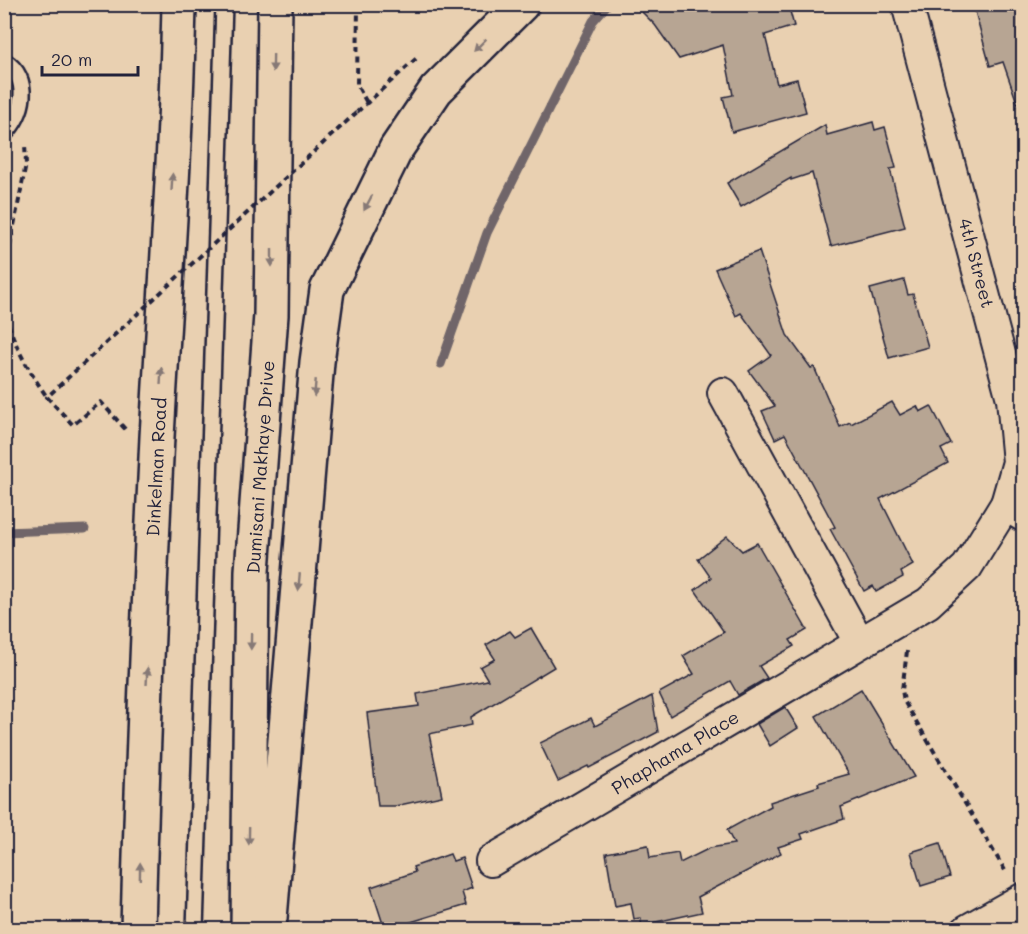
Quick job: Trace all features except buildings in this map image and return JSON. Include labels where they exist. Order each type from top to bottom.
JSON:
[{"type":"main road","name":"Dinkelman Road","points":[[138,930],[142,791],[177,87],[179,4]]},
{"type":"main road","name":"Dumisani Makhaye Drive","points":[[248,930],[252,571],[271,315],[275,4]]},
{"type":"main road","points":[[269,930],[317,362],[327,290],[396,149],[436,90],[522,4]]},
{"type":"street","name":"4th Street","points":[[907,4],[1012,399],[1018,462],[1015,510]]},
{"type":"street","points":[[723,393],[859,642]]},
{"type":"street","name":"Phaphama Place","points":[[491,861],[859,642],[905,617],[950,586],[1015,510]]},
{"type":"street","points":[[967,930],[1023,899]]},
{"type":"lane","points":[[195,930],[224,4]]},
{"type":"lane","points":[[4,61],[12,66],[20,81],[23,101],[18,120],[5,134]]},
{"type":"path","points":[[358,4],[357,85],[368,103]]},
{"type":"path","points":[[47,397],[357,112]]},
{"type":"path","points":[[4,277],[27,151],[24,143],[5,134]]},
{"type":"path","points":[[4,304],[16,348],[47,397],[73,425],[100,402],[125,429]]},
{"type":"path","points":[[905,617],[907,651],[902,690],[904,700],[1023,899]]},
{"type":"waterway","points":[[441,364],[487,233],[593,21],[608,4]]},
{"type":"waterway","points":[[4,532],[85,529]]}]
